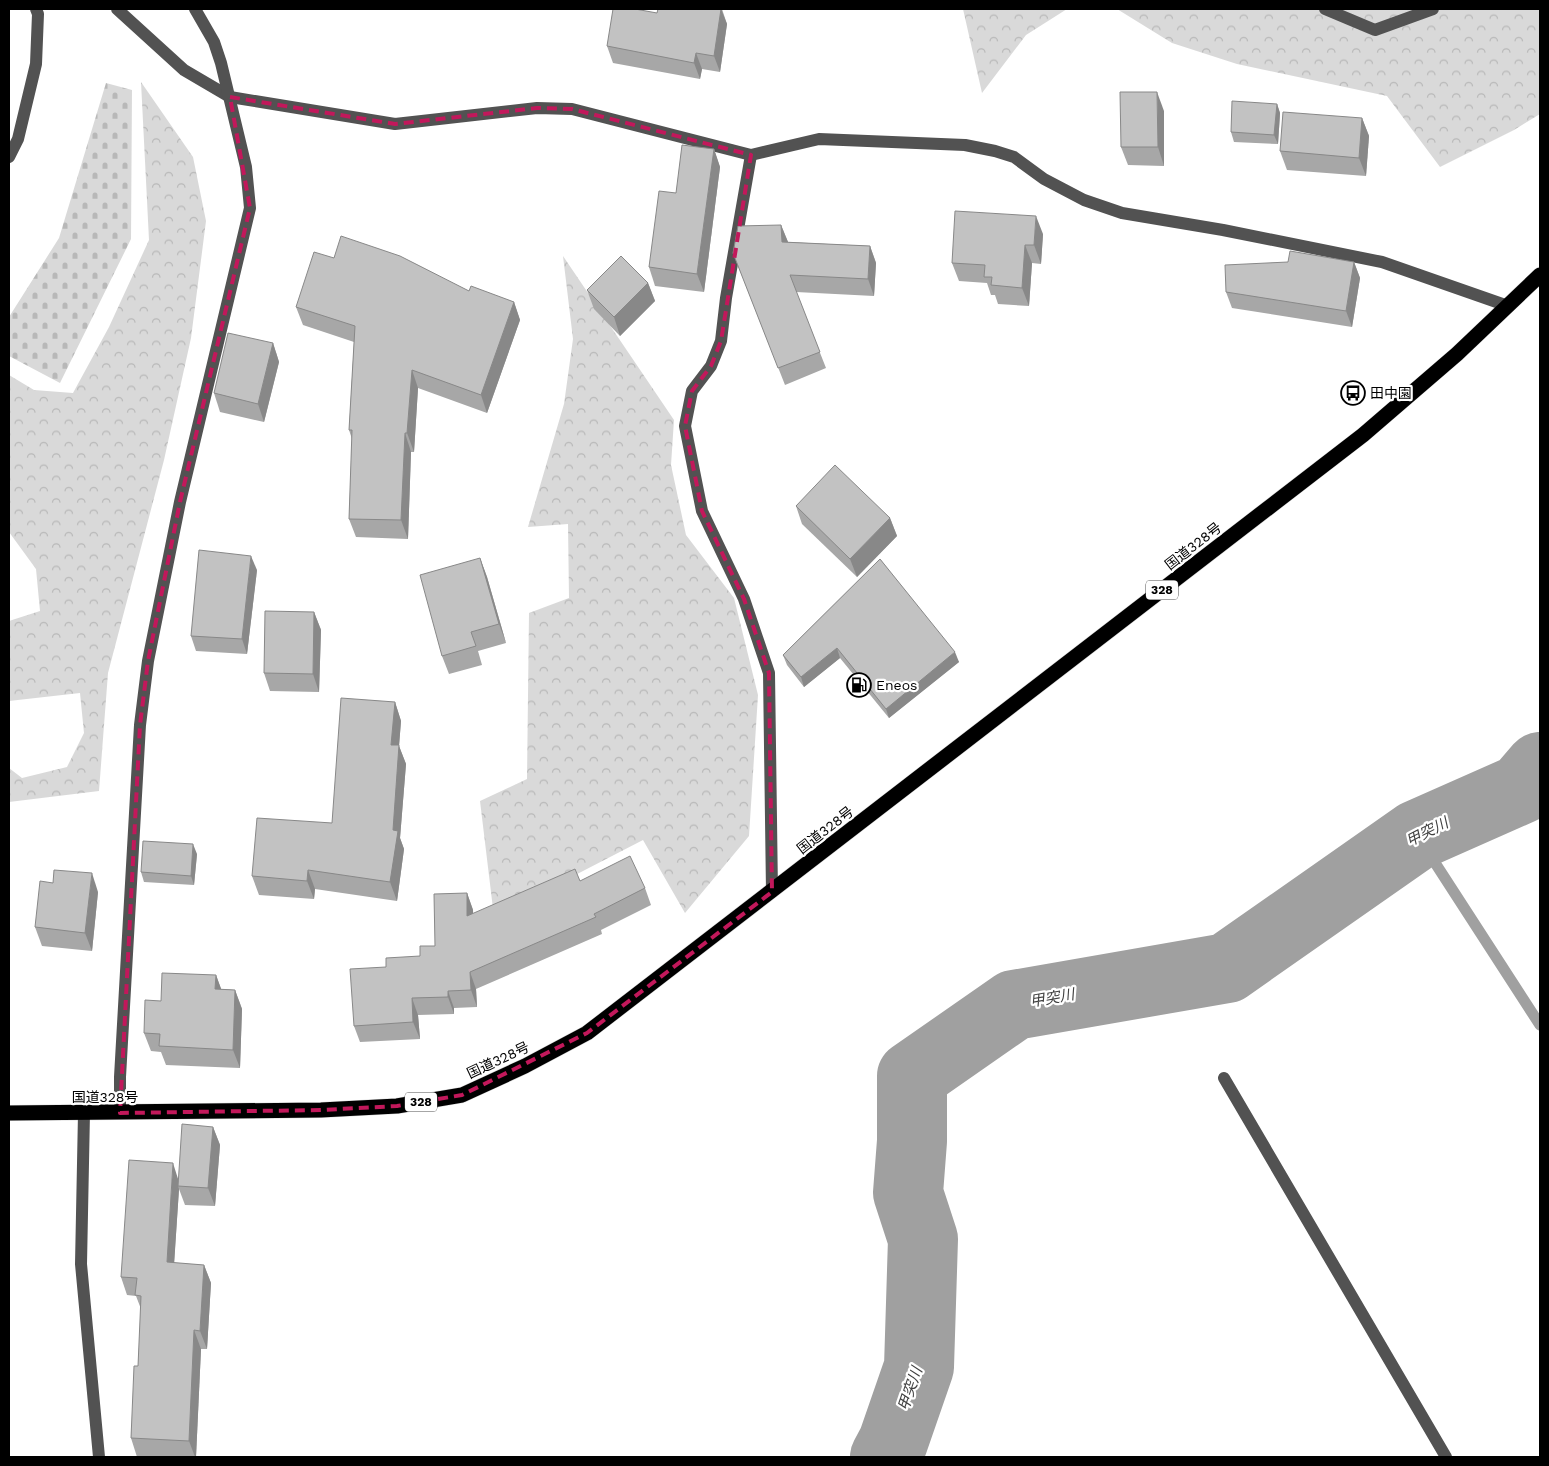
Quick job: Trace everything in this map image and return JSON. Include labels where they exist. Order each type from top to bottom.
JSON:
[{"type":"highway","name":"国道328号","points":[[9,1114],[331,1110],[397,1106],[462,1095],[525,1066],[586,1033],[772,892],[1364,435],[1457,354],[1540,275]]},
{"type":"street","points":[[9,158],[18,139],[36,64],[38,14],[36,9]]},
{"type":"street","points":[[116,9],[184,70],[230,97],[395,124],[537,108],[572,109],[751,155],[819,139],[965,145],[1014,157],[1044,179],[1084,200],[1122,213],[1223,230],[1382,262],[1508,306]]},
{"type":"street","points":[[120,1113],[120,1077],[140,734],[148,660],[180,502],[250,208],[246,167],[230,97],[214,42],[195,9]]},
{"type":"street","points":[[1325,9],[1375,30],[1433,9]]},
{"type":"street","points":[[751,155],[726,298],[721,341],[711,366],[692,391],[685,426],[702,510],[744,600],[769,673],[772,892]]},
{"type":"street","points":[[1224,1078],[1446,1457]]},
{"type":"street","points":[[84,1113],[81,1264],[99,1457]]},
{"type":"highlighted area","points":[[230,97],[395,124],[537,108],[572,109],[751,155],[721,341],[711,366],[692,391],[685,426],[702,511],[744,599],[769,673],[772,892],[587,1033],[462,1095],[397,1106],[321,1110],[120,1113],[140,725],[148,661],[180,502],[250,208]]},
{"type":"green space","points":[[963,9],[1067,9],[1026,35],[982,93]]},
{"type":"green space","points":[[1117,9],[1540,9],[1540,114],[1514,130],[1440,167],[1387,96],[1237,64],[1172,43]]},
{"type":"green space","points":[[141,82],[193,157],[206,221],[191,338],[164,460],[108,673],[99,791],[9,802],[9,768],[22,778],[67,767],[84,733],[80,693],[9,701],[9,621],[40,611],[36,569],[9,532],[9,375],[34,390],[73,393],[109,327],[149,240]]},
{"type":"green space","points":[[106,83],[132,90],[131,239],[60,383],[9,356],[9,317],[59,238]]},
{"type":"green space","points":[[563,256],[674,420],[671,465],[686,535],[734,598],[758,695],[749,836],[685,913],[643,840],[494,917],[480,801],[527,779],[529,613],[569,598],[568,524],[528,527],[564,404],[573,339]]},
{"type":"building","points":[[613,9],[635,9],[657,13],[658,9],[721,9],[714,56],[696,53],[694,63],[607,46]]},
{"type":"building","points":[[1120,92],[1157,92],[1158,147],[1121,147]]},
{"type":"building","points":[[1232,101],[1277,104],[1274,135],[1231,132]]},
{"type":"building","points":[[1283,112],[1362,118],[1359,158],[1280,151]]},
{"type":"building","points":[[682,145],[714,149],[697,274],[649,267],[659,191],[676,193]]},
{"type":"building","points":[[955,211],[1036,216],[1034,245],[1025,245],[1022,288],[991,285],[992,277],[984,277],[985,265],[952,263]]},
{"type":"building","points":[[781,225],[782,242],[870,246],[868,279],[790,275],[820,352],[778,368],[733,253],[738,226]]},
{"type":"building","points":[[341,236],[400,256],[469,291],[471,286],[514,302],[481,395],[412,370],[407,433],[405,433],[401,520],[349,519],[352,430],[349,430],[355,326],[296,307],[314,252],[334,258]]},
{"type":"building","points":[[1290,251],[1354,262],[1346,311],[1226,292],[1225,265],[1288,262]]},
{"type":"building","points":[[621,256],[648,283],[614,317],[587,290]]},
{"type":"building","points":[[228,333],[273,343],[258,404],[214,393]]},
{"type":"building","points":[[835,465],[890,518],[850,559],[796,506]]},
{"type":"building","points":[[199,550],[251,556],[242,639],[191,636]]},
{"type":"building","points":[[480,558],[499,624],[471,632],[476,646],[442,656],[420,575]]},
{"type":"building","points":[[880,559],[955,652],[886,709],[837,648],[801,677],[783,655]]},
{"type":"building","points":[[265,611],[314,612],[313,674],[264,673]]},
{"type":"building","points":[[341,698],[395,702],[391,745],[399,745],[393,830],[398,831],[390,882],[308,870],[307,881],[252,876],[257,818],[332,823]]},
{"type":"building","points":[[143,841],[193,844],[191,876],[141,872]]},
{"type":"building","points":[[630,856],[645,888],[594,914],[596,917],[470,972],[471,990],[448,991],[448,997],[412,998],[413,1022],[354,1026],[350,969],[386,967],[386,958],[420,956],[420,946],[435,946],[434,894],[467,893],[467,916],[575,869],[580,881]]},
{"type":"building","points":[[54,870],[92,873],[85,933],[35,927],[40,881],[53,883]]},
{"type":"building","points":[[162,973],[216,975],[215,989],[235,990],[233,1050],[159,1046],[160,1034],[144,1033],[145,1000],[161,1001]]},
{"type":"building","points":[[182,1124],[213,1127],[208,1188],[178,1186]]},
{"type":"building","points":[[129,1160],[173,1163],[167,1262],[204,1265],[200,1331],[194,1330],[189,1441],[131,1438],[134,1366],[138,1366],[141,1296],[135,1295],[137,1278],[121,1277]]},
{"type":"waterway","name":"甲突川","points":[[885,1457],[893,1442],[919,1367],[923,1239],[908,1193],[912,1141],[912,1076],[1014,1005],[1227,968],[1417,835],[1521,789],[1540,767]]},
{"type":"waterway","points":[[1417,835],[1540,1025]]},
{"type":"place","name":"田中園","points":[[1353,393]]},
{"type":"place","name":"Eneos","points":[[859,685]]}]
